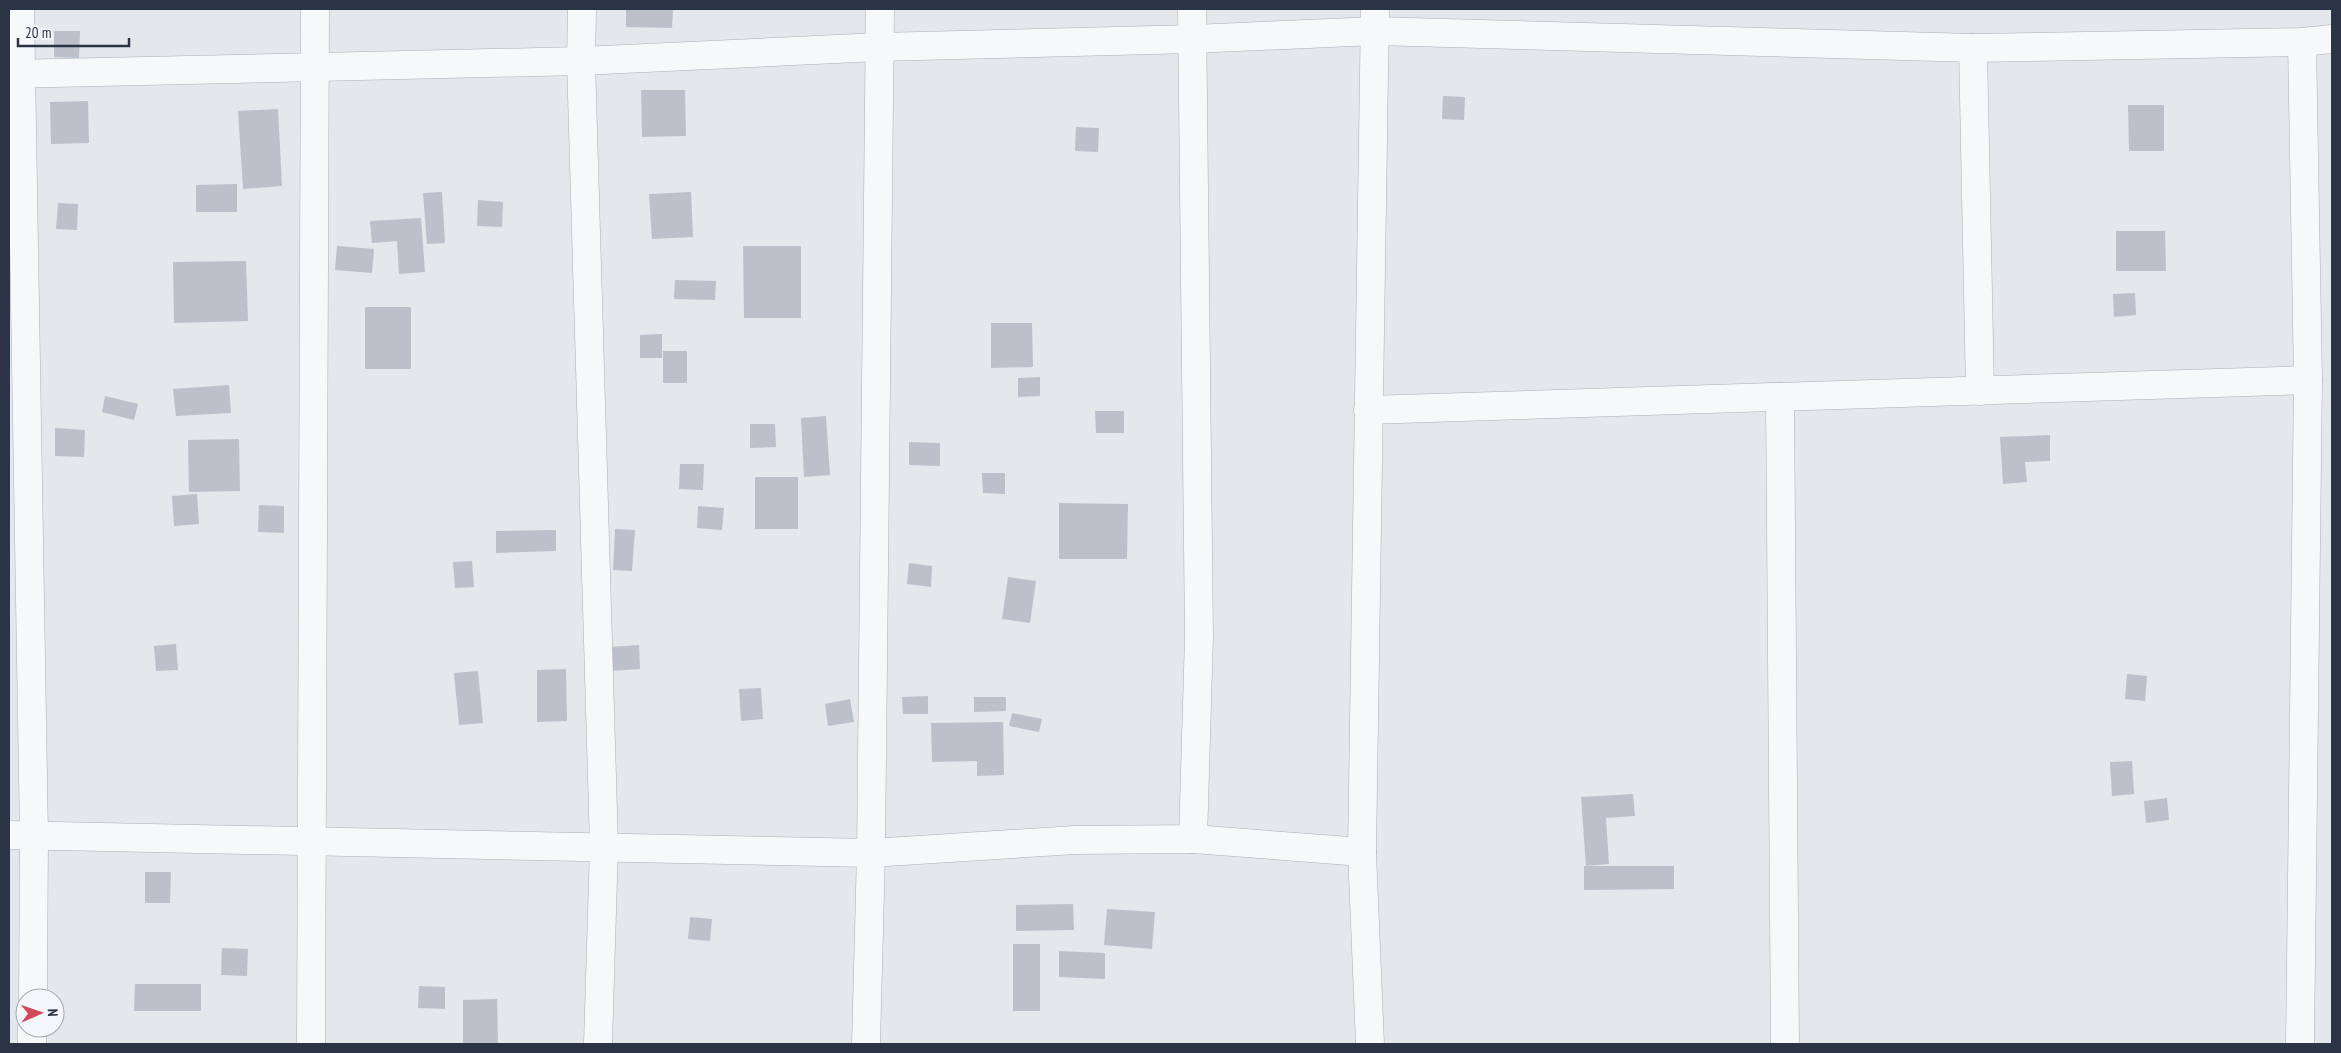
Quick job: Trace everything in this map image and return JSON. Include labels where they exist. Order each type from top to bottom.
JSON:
[{"type":"street","points":[[20,9],[14,74],[21,836],[32,988]]},
{"type":"street","points":[[311,1044],[316,65],[314,9]]},
{"type":"street","points":[[582,9],[581,61],[604,846],[598,1044]]},
{"type":"street","points":[[866,1044],[871,852],[880,9]]},
{"type":"street","points":[[1192,9],[1199,636],[1193,839]]},
{"type":"street","points":[[14,74],[316,65],[581,61],[879,47],[1192,39],[1375,20],[1973,48],[2302,42],[2332,39]]},
{"type":"street","points":[[1370,1044],[1362,852],[1375,20]]},
{"type":"street","points":[[2300,1044],[2308,380],[2302,42]]},
{"type":"street","points":[[1973,48],[1980,391]]},
{"type":"street","points":[[1368,410],[2308,380]]},
{"type":"street","points":[[1780,397],[1785,1044]]},
{"type":"street","points":[[21,836],[871,852],[1075,840],[1193,839],[1362,852]]},
{"type":"building","points":[[626,9],[673,9],[672,28],[626,27]]},
{"type":"building","points":[[54,31],[80,31],[79,58],[54,57]]},
{"type":"building","points":[[641,90],[685,90],[686,136],[642,137]]},
{"type":"building","points":[[1443,96],[1465,97],[1464,120],[1442,119]]},
{"type":"building","points":[[88,101],[89,143],[51,144],[50,102]]},
{"type":"building","points":[[2128,105],[2164,105],[2164,151],[2129,151]]},
{"type":"building","points":[[278,109],[282,186],[243,189],[238,111]]},
{"type":"building","points":[[1076,127],[1099,128],[1098,152],[1075,151]]},
{"type":"building","points":[[237,184],[237,212],[196,212],[196,185]]},
{"type":"building","points":[[442,192],[445,243],[427,244],[423,193]]},
{"type":"building","points":[[691,192],[693,237],[652,239],[649,194]]},
{"type":"building","points":[[478,200],[503,202],[502,227],[477,226]]},
{"type":"building","points":[[58,203],[78,204],[77,230],[56,229]]},
{"type":"building","points":[[421,218],[425,272],[399,274],[397,241],[372,243],[370,221]]},
{"type":"building","points":[[2116,231],[2165,231],[2166,271],[2116,271]]},
{"type":"building","points":[[337,246],[374,249],[372,273],[335,270]]},
{"type":"building","points":[[743,246],[801,246],[801,318],[744,318]]},
{"type":"building","points":[[246,261],[248,321],[174,323],[173,262]]},
{"type":"building","points":[[675,280],[716,281],[715,300],[674,299]]},
{"type":"building","points":[[2135,293],[2136,315],[2114,317],[2113,294]]},
{"type":"building","points":[[365,307],[411,307],[411,369],[365,369]]},
{"type":"building","points":[[991,323],[1032,323],[1033,367],[991,368]]},
{"type":"building","points":[[662,334],[662,358],[640,358],[640,335]]},
{"type":"building","points":[[663,351],[687,351],[687,383],[663,383]]},
{"type":"building","points":[[1040,377],[1040,396],[1018,397],[1018,378]]},
{"type":"building","points":[[229,385],[231,413],[176,416],[173,389]]},
{"type":"building","points":[[105,396],[138,404],[134,420],[102,412]]},
{"type":"building","points":[[1095,411],[1124,411],[1124,433],[1096,433]]},
{"type":"building","points":[[826,416],[830,475],[804,477],[801,418]]},
{"type":"building","points":[[750,424],[775,424],[776,447],[750,448]]},
{"type":"building","points":[[55,428],[85,430],[84,457],[55,456]]},
{"type":"building","points":[[2050,435],[2050,461],[2025,462],[2027,482],[2003,484],[2000,437]]},
{"type":"building","points":[[239,439],[240,491],[189,492],[188,440]]},
{"type":"building","points":[[909,442],[940,443],[940,466],[909,465]]},
{"type":"building","points":[[680,464],[704,464],[703,490],[679,489]]},
{"type":"building","points":[[982,473],[1005,473],[1005,494],[983,493]]},
{"type":"building","points":[[755,477],[798,477],[798,529],[755,529]]},
{"type":"building","points":[[197,494],[199,524],[174,526],[172,496]]},
{"type":"building","points":[[1059,503],[1128,504],[1127,559],[1059,559]]},
{"type":"building","points":[[259,505],[284,506],[284,533],[258,532]]},
{"type":"building","points":[[698,506],[724,508],[722,530],[697,528]]},
{"type":"building","points":[[615,529],[635,530],[632,571],[613,570]]},
{"type":"building","points":[[556,530],[556,551],[496,553],[496,531]]},
{"type":"building","points":[[472,561],[474,587],[455,588],[453,562]]},
{"type":"building","points":[[909,563],[932,566],[931,587],[907,584]]},
{"type":"building","points":[[1008,577],[1036,581],[1030,623],[1002,619]]},
{"type":"building","points":[[176,644],[178,670],[156,671],[154,646]]},
{"type":"building","points":[[639,645],[640,669],[611,671],[610,647]]},
{"type":"building","points":[[566,669],[567,721],[537,722],[537,670]]},
{"type":"building","points":[[478,671],[483,723],[459,725],[454,673]]},
{"type":"building","points":[[2127,674],[2147,676],[2145,701],[2125,699]]},
{"type":"building","points":[[761,688],[763,719],[741,721],[739,689]]},
{"type":"building","points":[[928,696],[928,714],[903,714],[902,697]]},
{"type":"building","points":[[974,697],[1006,697],[1006,711],[974,712]]},
{"type":"building","points":[[850,699],[854,722],[828,726],[825,704]]},
{"type":"building","points":[[1012,713],[1042,719],[1039,732],[1009,726]]},
{"type":"building","points":[[1003,722],[1004,775],[977,776],[977,761],[932,762],[931,723]]},
{"type":"building","points":[[2132,761],[2134,794],[2112,796],[2110,762]]},
{"type":"building","points":[[1633,794],[1635,816],[1606,818],[1609,864],[1586,866],[1581,797]]},
{"type":"building","points":[[2167,798],[2169,820],[2146,823],[2144,801]]},
{"type":"building","points":[[1584,866],[1674,866],[1674,889],[1584,890]]},
{"type":"building","points":[[145,872],[171,872],[170,903],[145,903]]},
{"type":"building","points":[[1073,904],[1074,930],[1016,931],[1016,905]]},
{"type":"building","points":[[1107,909],[1155,912],[1152,949],[1104,945]]},
{"type":"building","points":[[690,917],[712,919],[710,941],[688,939]]},
{"type":"building","points":[[1013,944],[1040,944],[1040,1011],[1013,1011]]},
{"type":"building","points":[[222,948],[248,949],[247,976],[221,975]]},
{"type":"building","points":[[1059,951],[1105,953],[1105,979],[1059,977]]},
{"type":"building","points":[[135,984],[201,984],[201,1011],[134,1011]]},
{"type":"building","points":[[419,986],[445,987],[445,1009],[418,1008]]},
{"type":"building","points":[[497,999],[498,1044],[463,1044],[463,1000]]}]
